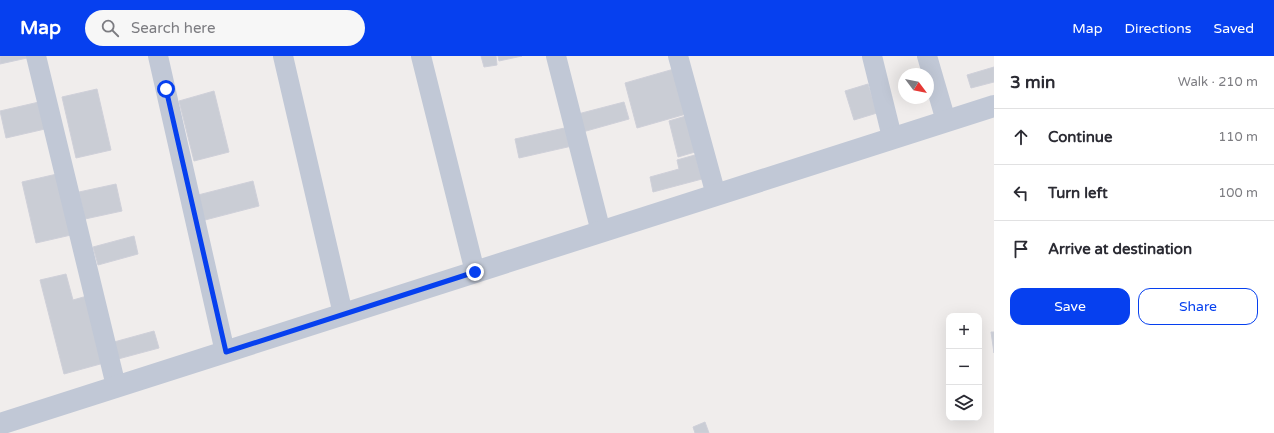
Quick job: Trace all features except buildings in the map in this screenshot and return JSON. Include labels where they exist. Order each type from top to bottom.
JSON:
[{"type":"street","points":[[36,56],[116,386]]},
{"type":"street","points":[[158,56],[226,352]]},
{"type":"street","points":[[283,56],[343,314]]},
{"type":"street","points":[[422,56],[475,272]]},
{"type":"street","points":[[556,56],[601,232]]},
{"type":"street","points":[[678,56],[716,195]]},
{"type":"street","points":[[872,56],[892,137]]},
{"type":"street","points":[[927,56],[946,121]]},
{"type":"street","points":[[0,424],[716,195],[892,137],[994,106]]},
{"type":"route","points":[[166,89],[226,352],[475,272]]}]
